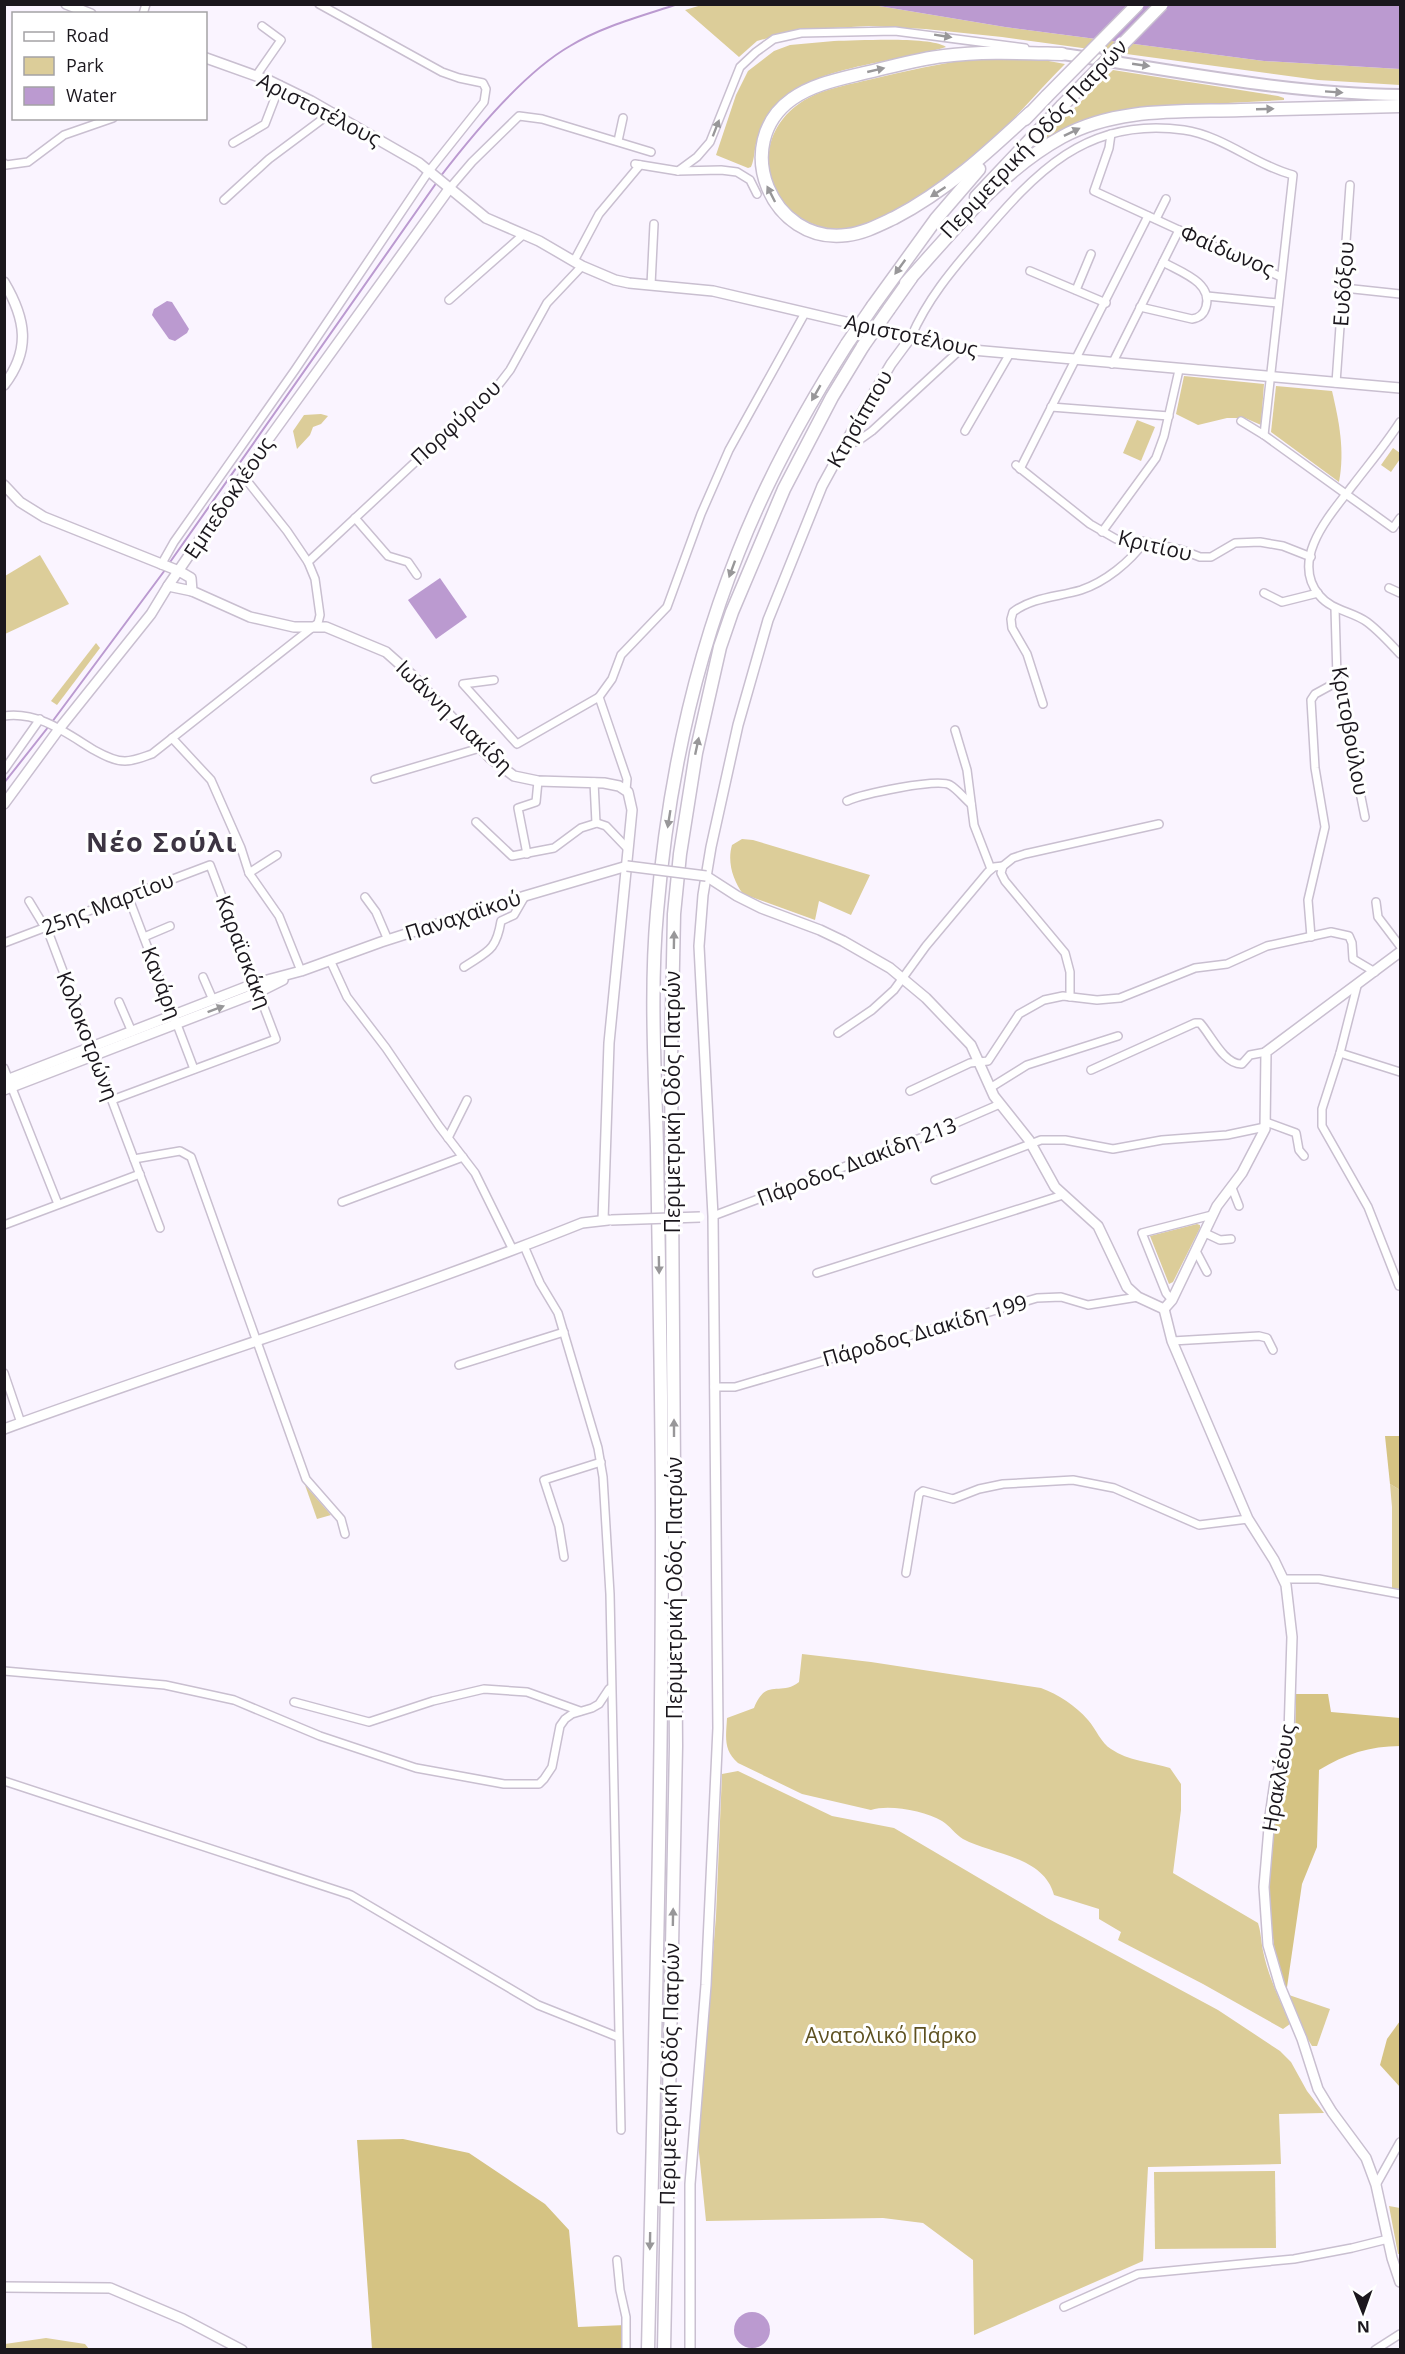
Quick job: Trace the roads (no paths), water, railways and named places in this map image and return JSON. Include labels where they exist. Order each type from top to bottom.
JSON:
[{"type":"highway","name":"Περιμετρική Οδός Πατρών","points":[[648,2349],[663,1692],[662,1420],[654,1005],[657,906],[679,760],[696,685],[721,599],[737,554],[769,482],[806,411],[873,306],[943,211],[1030,114],[1138,4]]},
{"type":"highway","name":"Περιμετρική Οδός Πατρών","points":[[664,2349],[676,1746],[671,1060],[674,914],[680,854],[696,753],[720,647],[732,612],[784,489],[832,398],[863,346],[906,284],[966,208],[1006,163],[1162,4]]},
{"type":"highway","points":[[1030,114],[951,183],[904,212],[853,234],[834,236],[820,234],[793,222],[773,200],[764,176],[763,145],[768,129],[777,113],[791,99],[811,88],[843,78],[943,56],[981,53],[1062,54]]},
{"type":"highway","points":[[906,284],[972,210],[1004,180],[1045,147],[1083,127],[1108,119],[1142,114],[1401,106]]},
{"type":"main road","points":[[1062,54],[1267,85],[1322,91],[1401,95]]},
{"type":"street","points":[[66,4],[90,10]]},
{"type":"street","points":[[161,565],[431,172],[484,102],[485,85],[442,72],[319,4]]},
{"type":"street","points":[[256,76],[280,40],[262,26]]},
{"type":"street","points":[[678,171],[697,157],[710,142],[740,67],[774,39],[801,33],[895,31],[1062,54]]},
{"type":"street","name":"Αριστοτέλους","points":[[207,58],[280,85],[332,112],[431,172],[486,218],[524,234],[615,280],[713,291],[961,349],[1401,388]]},
{"type":"street","points":[[233,143],[265,124],[280,85]]},
{"type":"street","points":[[224,200],[269,159],[332,112]]},
{"type":"street","points":[[448,188],[519,116],[542,119],[651,152]]},
{"type":"street","points":[[618,141],[623,118]]},
{"type":"street","points":[[4,163],[6,165],[28,162],[64,135],[107,120]]},
{"type":"street","name":"Κτησίππου","points":[[690,2349],[690,2184],[705,2006],[718,1737],[713,1216],[699,946],[706,876],[738,725],[762,636],[802,529],[842,447],[891,364],[911,337],[926,305],[940,284],[1022,190],[1062,156],[1111,134],[1130,129],[1185,130],[1206,135]]},
{"type":"street","name":"Φαίδωνος","points":[[1111,134],[1109,148],[1094,190],[1281,277],[1293,175],[1276,170],[1206,135]]},
{"type":"street","name":"Πορφύριου","points":[[308,562],[500,384],[544,307],[578,263],[599,214],[637,165],[678,171]]},
{"type":"street","points":[[678,171],[737,172],[750,180],[757,194]]},
{"type":"street","name":"Ευδόξου","points":[[1336,383],[1350,186]]},
{"type":"street","name":"Εμπεδοκλέους","points":[[4,804],[59,729],[137,634],[178,571],[448,188]]},
{"type":"street","points":[[1166,199],[1152,218],[1051,407],[1169,416]]},
{"type":"street","points":[[651,285],[654,224]]},
{"type":"street","points":[[1112,364],[1179,231]]},
{"type":"street","points":[[449,300],[524,234]]},
{"type":"street","points":[[1076,290],[1091,254]]},
{"type":"street","points":[[1140,307],[1195,319],[1204,311],[1207,296],[1201,284],[1162,262]]},
{"type":"street","points":[[1030,271],[1106,303]]},
{"type":"street","points":[[1264,435],[1281,277]]},
{"type":"street","points":[[4,282],[19,314],[23,344],[17,365],[4,385]]},
{"type":"street","points":[[1344,288],[1401,294]]},
{"type":"street","points":[[1207,296],[1278,303]]},
{"type":"street","points":[[494,680],[463,684],[518,744],[599,697],[612,679],[621,656],[667,607],[729,450],[804,313]]},
{"type":"street","points":[[842,447],[858,441],[872,431],[961,349]]},
{"type":"street","points":[[965,431],[1009,355]]},
{"type":"street","points":[[1102,532],[1153,462],[1164,436],[1179,370]]},
{"type":"street","name":"Κριτίου","points":[[1051,407],[1018,467],[1062,504],[1102,532],[1116,539],[1182,550],[1200,557],[1211,557],[1235,543],[1260,542],[1283,546],[1311,557]]},
{"type":"street","points":[[1240,421],[1264,435],[1393,528],[1401,518]]},
{"type":"street","points":[[1401,422],[1321,528],[1311,557],[1312,578],[1318,593],[1335,608],[1366,622],[1401,654]]},
{"type":"street","points":[[4,716],[20,714],[43,721],[99,752],[124,761],[139,759],[152,754],[318,623],[320,618],[315,579],[308,562],[287,531],[244,477]]},
{"type":"street","points":[[4,485],[20,502],[44,517],[191,578],[192,591]]},
{"type":"street","points":[[355,518],[388,556],[408,562],[417,575]]},
{"type":"street","points":[[1043,704],[1027,654],[1012,628],[1013,612],[1041,599],[1080,590],[1093,584],[1128,561],[1144,542]]},
{"type":"street","name":"Ιωάννη Διακίδη","points":[[168,586],[192,591],[250,617],[294,627],[321,626],[333,629],[392,657],[508,773],[538,781],[611,784],[626,790]]},
{"type":"street","points":[[1389,588],[1401,593]]},
{"type":"street","points":[[1264,593],[1282,602],[1318,593]]},
{"type":"street","name":"Κριτοβούλου","points":[[1335,608],[1337,682],[1365,817]]},
{"type":"street","points":[[1311,937],[1308,900],[1325,832],[1315,768],[1311,700],[1315,694],[1337,682]]},
{"type":"street","points":[[599,697],[627,779],[626,790],[630,794],[632,810],[609,1043],[607,1220]]},
{"type":"street","points":[[4,770],[43,721]]},
{"type":"street","points":[[955,730],[967,770],[971,804],[979,840],[991,869]]},
{"type":"street","points":[[172,738],[212,780],[241,848],[249,873],[279,916],[301,971]]},
{"type":"street","points":[[375,779],[480,747]]},
{"type":"street","points":[[527,854],[518,808],[536,802],[538,781]]},
{"type":"street","points":[[594,782],[596,823]]},
{"type":"street","points":[[847,801],[857,796],[941,782],[950,785],[971,804]]},
{"type":"street","points":[[476,822],[512,856],[554,848],[581,828],[596,823],[606,826],[628,849]]},
{"type":"street","points":[[838,1033],[883,1001],[991,869],[1003,866],[1013,858],[1025,854],[1159,824]]},
{"type":"street","points":[[249,873],[277,855]]},
{"type":"street","name":"25ης Μαρτίου","points":[[4,943],[210,865]]},
{"type":"street","name":"Καραϊσκάκη","points":[[194,1069],[276,1039],[210,865]]},
{"type":"street","points":[[627,866],[706,876],[753,904],[820,930],[904,978],[964,1036],[990,1088],[1031,1144],[1053,1183],[1098,1226],[1124,1283],[1138,1297],[1164,1309],[1172,1300],[1220,1201],[1251,1160],[1266,1125],[1266,1052]]},
{"type":"street","name":"Παναχαϊκού","points":[[8,1084],[330,960],[525,896],[627,866]]},
{"type":"street","points":[[1003,866],[1002,876],[1063,949],[1070,972],[1070,997]]},
{"type":"street","name":"Κανάρη","points":[[128,896],[194,1069]]},
{"type":"street","points":[[465,967],[489,950],[498,940],[501,921],[514,915],[525,896]]},
{"type":"street","points":[[365,897],[376,912],[388,940]]},
{"type":"street","name":"Κολοκοτρώνη","points":[[29,901],[46,928],[135,1159],[159,1228]]},
{"type":"street","points":[[1376,902],[1378,917],[1401,946]]},
{"type":"street","points":[[144,937],[170,926]]},
{"type":"street","points":[[910,1091],[970,1063],[989,1060],[1012,1023],[1025,1010],[1050,998],[1070,997],[1097,1000],[1125,998],[1195,968],[1222,966],[1261,948],[1335,932],[1348,936],[1352,943],[1353,958],[1375,972]]},
{"type":"street","points":[[1091,1070],[1195,1023],[1200,1023],[1218,1048],[1234,1063],[1242,1064],[1250,1055],[1266,1052],[1401,952]]},
{"type":"street","points":[[330,960],[347,997],[475,1173],[513,1250]]},
{"type":"street","points":[[203,977],[213,1000]]},
{"type":"street","points":[[1357,986],[1340,1053],[1322,1109],[1322,1126],[1368,1207],[1399,1286]]},
{"type":"street","name":"Παναχαϊκού","points":[[93,1051],[132,1032],[175,1020],[213,1000],[257,988]]},
{"type":"street","points":[[119,1002],[132,1032]]},
{"type":"street","points":[[990,1088],[1027,1065],[1118,1036]]},
{"type":"street","points":[[1340,1053],[1401,1072]]},
{"type":"street","points":[[4,1068],[8,1084],[58,1204]]},
{"type":"street","points":[[112,1100],[194,1069]]},
{"type":"street","points":[[448,1138],[467,1100]]},
{"type":"street","name":"Πάροδος Διακίδη 213","points":[[713,1216],[926,1136],[1000,1104]]},
{"type":"street","points":[[935,1180],[1041,1140],[1058,1139],[1113,1149],[1162,1140],[1227,1135],[1266,1125],[1296,1133],[1299,1150],[1304,1156]]},
{"type":"street","points":[[135,1159],[180,1151],[191,1157],[306,1479],[341,1519],[345,1534]]},
{"type":"street","points":[[342,1202],[463,1157]]},
{"type":"street","points":[[4,1225],[140,1174]]},
{"type":"street","points":[[1232,1188],[1239,1206]]},
{"type":"street","points":[[817,1273],[1063,1195]]},
{"type":"street","points":[[1172,1300],[1166,1293],[1142,1233],[1212,1215]]},
{"type":"street","points":[[4,1429],[513,1250],[582,1223],[713,1216]]},
{"type":"street","points":[[1205,1233],[1220,1240],[1231,1239]]},
{"type":"street","points":[[524,1246],[540,1282],[558,1313],[601,1462],[609,1594],[621,2130]]},
{"type":"street","points":[[1196,1251],[1207,1272]]},
{"type":"street","name":"Πάροδος Διακίδη 199","points":[[714,1387],[735,1387],[1037,1298],[1061,1297],[1088,1305],[1138,1297]]},
{"type":"street","name":"Ηρακλέους","points":[[1164,1309],[1172,1341],[1248,1519],[1284,1579],[1292,1622],[1290,1727],[1287,1747],[1275,1782],[1270,1816],[1264,1887],[1268,1945],[1280,1986],[1302,2039],[1318,2089],[1366,2158],[1376,2185],[1388,2239],[1396,2258],[1401,2282]]},
{"type":"street","points":[[459,1365],[564,1332]]},
{"type":"street","points":[[1172,1341],[1259,1336],[1267,1338],[1273,1350]]},
{"type":"street","points":[[4,1373],[21,1423]]},
{"type":"street","points":[[564,1557],[560,1528],[544,1480],[601,1462]]},
{"type":"street","points":[[906,1573],[919,1494],[923,1491],[954,1499],[979,1489],[1003,1484],[1073,1479],[1122,1491],[1199,1525],[1248,1519]]},
{"type":"street","points":[[1284,1579],[1320,1579],[1401,1594]]},
{"type":"street","points":[[4,1671],[177,1687],[234,1700],[320,1736],[416,1768],[504,1784],[539,1784],[552,1767],[560,1726],[572,1714],[592,1708],[604,1700],[609,1692],[611,1681]]},
{"type":"street","points":[[294,1702],[369,1722],[433,1701],[484,1689],[527,1692],[580,1711]]},
{"type":"street","points":[[4,1781],[351,1895],[538,2004],[618,2037]]},
{"type":"street","points":[[1376,2185],[1401,2142]]},
{"type":"street","points":[[1064,2307],[1138,2274],[1294,2259],[1341,2251],[1388,2239]]},
{"type":"street","points":[[617,2260],[626,2317],[626,2349]]},
{"type":"street","points":[[4,2287],[110,2288],[183,2319],[242,2349]]},
{"type":"street","points":[[1375,2349],[1401,2334]]},
{"type":"water","points":[[873,5],[1400,5],[1400,69],[1264,61],[1005,27]]},
{"type":"water","points":[[167,301],[172,302],[189,329],[175,341],[169,339],[152,315],[154,309]]},
{"type":"water","points":[[440,578],[467,617],[436,639],[408,600]]},
{"type":"water","points":[[752,2312],[765,2317],[770,2330],[765,2343],[752,2348],[739,2343],[734,2330],[739,2317]]},
{"type":"waterway","points":[[440,177],[500,106],[534,72],[552,58],[596,33],[678,4]]},
{"type":"waterway","points":[[168,565],[437,182]]},
{"type":"waterway","points":[[52,722],[165,570]]},
{"type":"waterway","points":[[4,783],[49,726]]},
{"type":"district","name":"Νέο Σούλι","points":[[162,843]]},
{"type":"park label","name":"Ανατολικό Πάρκο","points":[[891,2036]]}]
